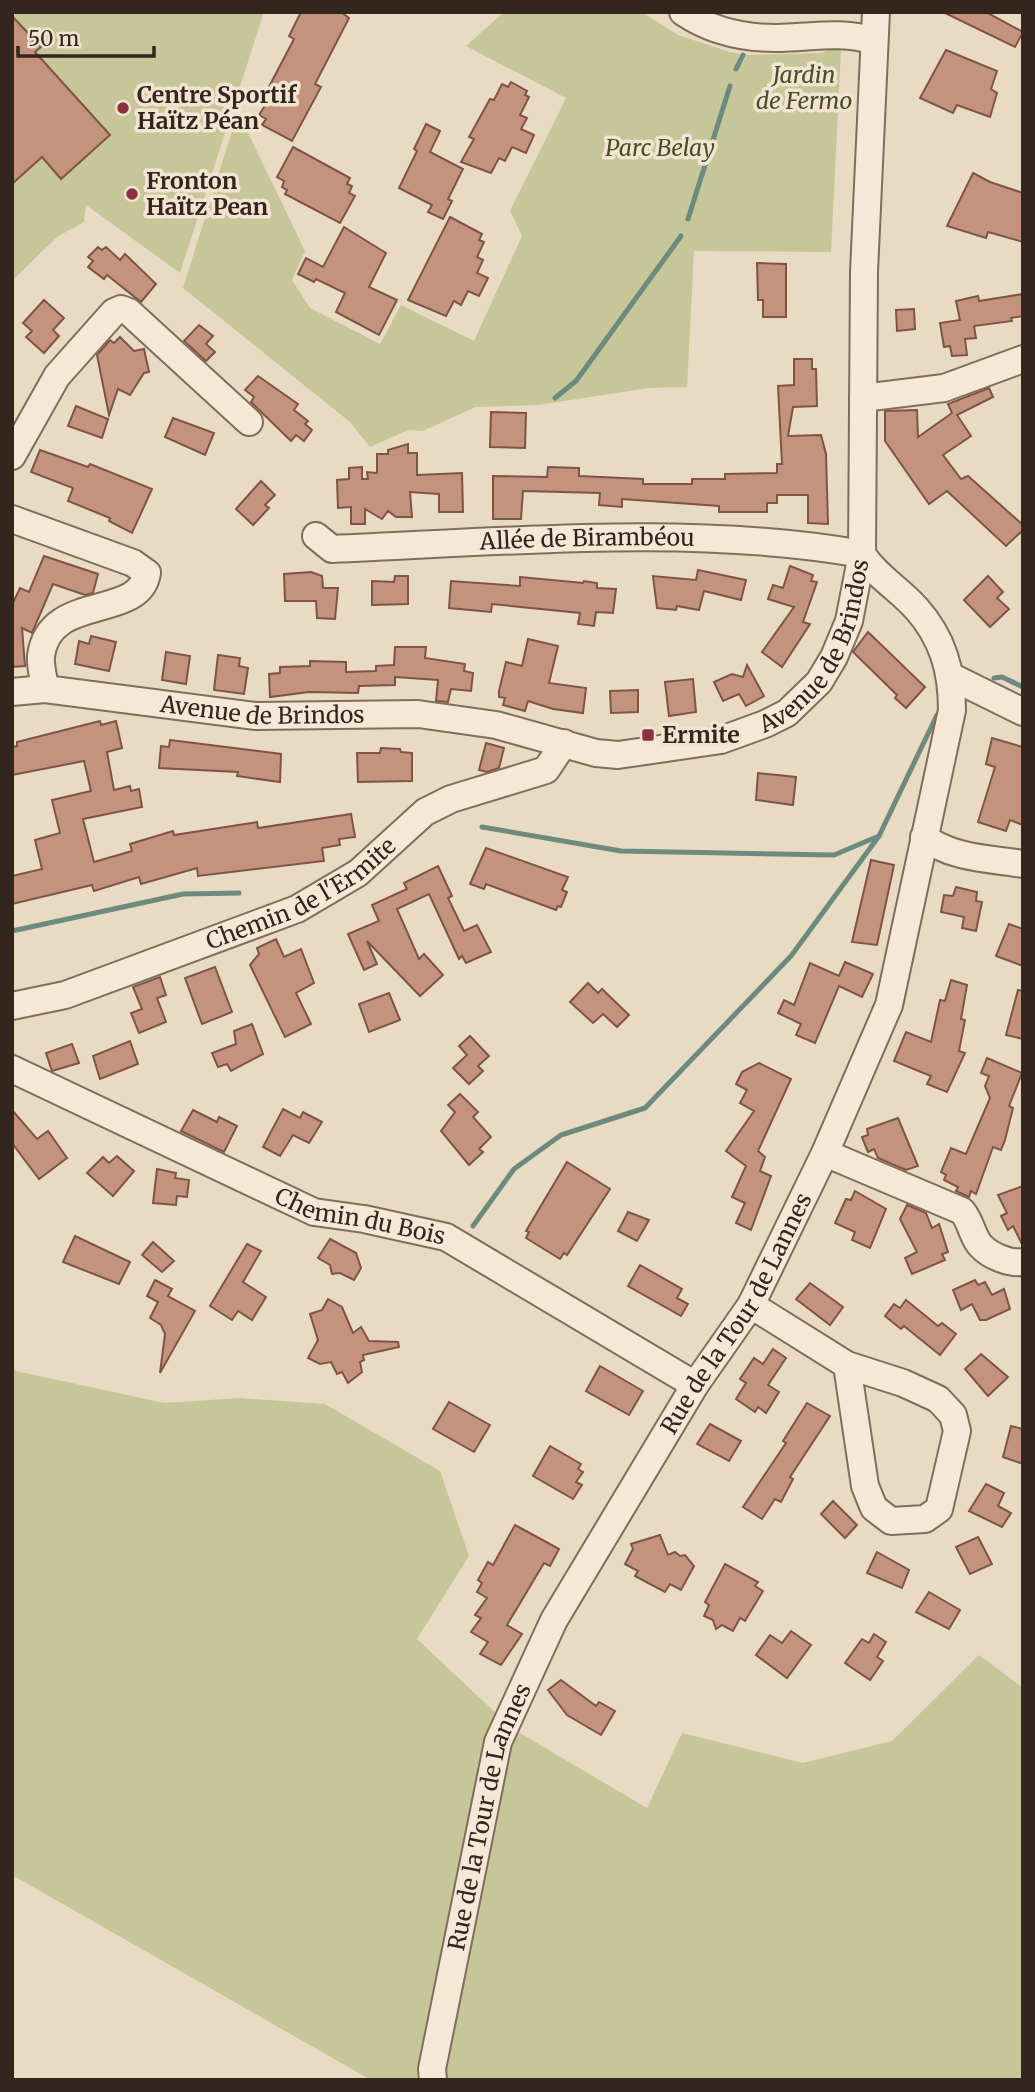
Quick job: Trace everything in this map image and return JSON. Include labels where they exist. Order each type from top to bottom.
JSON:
[{"type":"street","points":[[683,12],[719,31],[751,37],[848,34],[874,41]]},
{"type":"street","name":"Avenue de Brindos","points":[[12,692],[46,688],[256,716],[418,714],[496,725],[596,753],[648,752],[721,740],[787,713],[819,682],[834,657],[849,621],[862,554],[865,248],[876,12]]},
{"type":"street","points":[[12,456],[57,376],[114,312],[121,309],[129,312],[249,422]]},
{"type":"street","points":[[863,398],[944,388],[1023,359]]},
{"type":"street","points":[[12,519],[133,563],[147,573],[146,581],[133,596],[62,620],[47,636],[41,658],[46,688]]},
{"type":"street","name":"Allée de Birambéou","points":[[316,536],[332,549],[605,539],[755,541],[862,554]]},
{"type":"street","name":"Rue de la Tour de Lannes","points":[[433,2080],[432,2069],[498,1742],[554,1620],[695,1385],[751,1305],[825,1153],[890,1005],[952,710],[952,677],[942,649],[917,609],[872,570],[862,554]]},
{"type":"street","points":[[952,677],[1023,712]]},
{"type":"street","name":"Chemin de l'Ermite","points":[[12,1006],[65,995],[297,909],[358,873],[425,812],[451,799],[546,770],[564,743]]},
{"type":"street","points":[[925,837],[935,846],[955,852],[1023,864]]},
{"type":"street","name":"Chemin du Bois","points":[[12,1069],[314,1212],[446,1237],[695,1385]]},
{"type":"street","points":[[825,1153],[962,1212],[971,1222],[980,1246],[996,1257],[1015,1263],[1023,1262]]},
{"type":"street","points":[[751,1305],[848,1365],[903,1383],[938,1399],[953,1415],[957,1431],[946,1489],[939,1509],[925,1519],[891,1521],[874,1508],[865,1486],[848,1365]]},
{"type":"green space","name":"Centre Sportif Haïtz Péan","points":[[12,12],[264,12],[180,273],[86,205],[84,222],[57,237],[12,281]]},
{"type":"green space","name":"Parc Belay","points":[[504,12],[642,12],[678,35],[747,55],[822,53],[830,48],[841,49],[831,252],[694,251],[687,387],[649,388],[538,405],[475,407],[423,431],[408,430],[370,447],[350,422],[183,288],[238,112],[305,251],[292,280],[310,308],[380,344],[401,305],[474,341],[522,236],[510,211],[566,98],[466,46]]},
{"type":"green space","points":[[12,1364],[16,1371],[164,1403],[240,1398],[325,1404],[440,1471],[469,1556],[417,1639],[513,1729],[647,1808],[682,1733],[803,1763],[892,1741],[979,1655],[1023,1688],[1023,2080],[371,2080],[12,1875]]},
{"type":"building","points":[[301,12],[341,12],[349,18],[315,84],[321,87],[292,141],[262,125],[266,119],[259,115],[266,104],[261,102],[294,39],[289,36]]},
{"type":"building","points":[[943,12],[986,12],[1023,32],[1015,47]]},
{"type":"building","points":[[12,16],[41,47],[35,52],[110,135],[61,179],[42,157],[12,184]]},
{"type":"building","points":[[946,50],[997,71],[991,89],[997,93],[990,117],[957,105],[953,113],[920,98]]},
{"type":"building","points":[[511,82],[527,91],[525,95],[529,97],[520,115],[527,118],[521,129],[534,135],[526,153],[512,147],[505,161],[499,158],[491,173],[461,162],[474,139],[469,137],[490,99],[494,100],[502,84],[508,87]]},
{"type":"building","points":[[426,124],[440,131],[430,152],[463,169],[448,199],[452,201],[443,219],[428,212],[432,205],[399,188],[417,151],[414,149]]},
{"type":"building","points":[[293,147],[350,178],[347,184],[352,186],[349,193],[355,196],[340,223],[285,194],[287,190],[282,187],[284,181],[277,177]]},
{"type":"building","points":[[973,173],[1023,193],[1023,242],[988,232],[986,238],[947,226]]},
{"type":"building","points":[[450,217],[482,234],[479,240],[484,242],[477,257],[483,260],[477,273],[488,278],[479,296],[468,291],[461,305],[454,301],[446,316],[408,300]]},
{"type":"building","points":[[344,227],[386,253],[369,287],[397,300],[379,335],[336,312],[345,293],[316,279],[314,282],[298,274],[306,258],[323,267]]},
{"type":"building","points":[[98,247],[102,250],[106,247],[120,260],[125,254],[156,284],[141,302],[107,275],[104,279],[88,267],[93,261],[88,257]]},
{"type":"building","points":[[757,263],[786,264],[786,317],[763,317],[763,300],[758,300]]},
{"type":"building","points":[[1023,294],[1023,316],[1011,318],[1012,321],[974,326],[976,338],[965,339],[967,355],[952,356],[950,346],[944,347],[940,323],[960,320],[956,301],[978,296],[979,301]]},
{"type":"building","points":[[44,300],[64,318],[53,330],[59,336],[44,353],[26,337],[32,331],[23,323]]},
{"type":"building","points":[[914,309],[915,329],[897,331],[896,310]]},
{"type":"building","points":[[199,325],[213,336],[206,344],[215,352],[206,361],[184,341]]},
{"type":"building","points":[[120,337],[134,351],[144,349],[149,372],[144,373],[130,395],[118,389],[109,415],[97,355],[110,340],[114,343]]},
{"type":"building","points":[[794,359],[812,359],[812,369],[816,369],[817,406],[793,407],[788,436],[821,435],[826,454],[828,524],[808,523],[808,495],[777,495],[777,503],[767,503],[767,512],[719,512],[719,506],[622,499],[622,507],[599,505],[600,493],[523,491],[521,519],[493,519],[493,476],[547,477],[548,467],[579,468],[579,476],[643,479],[643,484],[692,484],[692,479],[725,479],[725,474],[777,473],[777,464],[782,464],[778,386],[794,385]]},
{"type":"building","points":[[258,376],[298,404],[294,410],[308,421],[305,424],[312,430],[304,441],[296,435],[291,441],[251,402],[254,397],[245,390]]},
{"type":"building","points":[[989,388],[993,397],[957,415],[971,436],[943,455],[961,479],[968,476],[1023,525],[1023,530],[1006,546],[947,491],[929,504],[885,441],[885,411],[917,410],[918,437],[952,413],[948,404]]},
{"type":"building","points":[[76,406],[108,419],[102,438],[68,426]]},
{"type":"building","points":[[491,412],[526,413],[525,448],[490,447]]},
{"type":"building","points":[[173,418],[214,433],[205,455],[165,437]]},
{"type":"building","points":[[408,444],[408,453],[417,453],[417,475],[462,473],[463,512],[439,512],[439,494],[410,492],[412,517],[396,517],[388,511],[382,519],[365,509],[365,524],[351,524],[351,507],[338,508],[337,480],[349,479],[349,468],[362,467],[362,479],[368,479],[367,472],[377,473],[377,454],[388,454],[388,450]]},
{"type":"building","points":[[40,450],[88,467],[90,464],[152,489],[132,533],[109,521],[110,518],[68,501],[73,488],[31,472]]},
{"type":"building","points":[[261,481],[275,495],[265,505],[269,508],[253,525],[236,509]]},
{"type":"building","points":[[44,556],[98,574],[93,593],[85,595],[53,584],[32,633],[22,628],[25,666],[12,667],[12,605],[20,588],[29,592]]},
{"type":"building","points":[[790,566],[813,575],[811,581],[817,582],[803,622],[810,624],[782,667],[762,652],[794,607],[768,599],[773,585],[783,588]]},
{"type":"building","points":[[698,570],[746,580],[741,600],[704,591],[699,610],[677,606],[676,610],[657,608],[653,576],[696,580]]},
{"type":"building","points":[[311,572],[322,576],[323,588],[338,588],[335,619],[317,618],[316,601],[285,601],[284,574]]},
{"type":"building","points":[[395,576],[408,576],[408,604],[372,605],[372,581],[394,582]]},
{"type":"building","points":[[988,576],[1003,592],[997,598],[1009,609],[990,627],[964,600]]},
{"type":"building","points":[[520,577],[584,581],[597,583],[597,588],[616,589],[613,613],[596,612],[594,626],[578,624],[580,613],[492,604],[491,612],[449,608],[451,581],[520,586]]},
{"type":"building","points":[[868,632],[925,687],[906,708],[895,698],[897,695],[853,652]]},
{"type":"building","points":[[91,636],[116,642],[109,671],[75,664],[79,641],[89,644]]},
{"type":"building","points":[[528,639],[558,646],[549,683],[586,688],[583,713],[553,709],[528,701],[525,711],[503,705],[505,698],[499,697],[499,691],[506,662],[522,666]]},
{"type":"building","points":[[395,647],[426,647],[425,658],[465,664],[464,671],[473,673],[471,691],[451,689],[448,702],[436,701],[438,680],[395,677],[395,685],[359,686],[358,693],[309,692],[270,697],[269,674],[280,673],[280,667],[310,666],[310,661],[346,662],[346,672],[376,671],[376,666],[394,665]]},
{"type":"building","points":[[166,652],[190,656],[186,684],[162,680]]},
{"type":"building","points":[[218,655],[240,658],[239,666],[248,668],[244,694],[214,690]]},
{"type":"building","points":[[747,665],[764,696],[746,706],[739,694],[723,701],[714,682],[732,674],[743,677]]},
{"type":"building","points":[[693,679],[696,712],[669,716],[665,682]]},
{"type":"building","points":[[638,690],[638,712],[611,713],[610,691]]},
{"type":"building","points":[[100,721],[101,725],[116,721],[122,748],[107,752],[114,790],[130,786],[131,791],[139,789],[142,807],[83,819],[94,862],[132,851],[130,844],[173,831],[174,835],[257,822],[258,828],[351,814],[355,837],[339,839],[340,845],[322,848],[324,861],[198,876],[197,868],[141,884],[139,877],[94,891],[92,885],[12,904],[12,876],[42,869],[35,840],[60,833],[52,800],[91,791],[84,761],[12,775],[12,747],[17,746],[17,742]]},
{"type":"building","points":[[992,738],[1023,747],[1023,825],[1010,820],[1006,831],[978,822],[995,767],[986,764]]},
{"type":"building","points":[[170,740],[281,754],[280,782],[237,776],[238,772],[159,768],[161,746],[169,747]]},
{"type":"building","points":[[486,743],[504,748],[499,768],[487,772],[479,770]]},
{"type":"building","points":[[381,748],[412,753],[412,781],[358,782],[357,753],[380,753]]},
{"type":"building","points":[[758,773],[796,777],[793,805],[756,800]]},
{"type":"building","points":[[486,848],[568,877],[562,890],[567,892],[561,907],[558,906],[556,910],[486,884],[484,889],[470,884]]},
{"type":"building","points":[[871,860],[894,865],[877,945],[852,942]]},
{"type":"building","points":[[438,866],[452,896],[448,898],[464,931],[477,925],[491,952],[466,963],[462,956],[459,959],[429,894],[397,909],[419,959],[424,954],[443,975],[420,996],[367,941],[377,964],[364,970],[348,934],[379,921],[372,905],[407,889],[404,883]]},
{"type":"building","points":[[956,887],[977,892],[976,901],[982,902],[976,931],[962,928],[964,917],[941,912],[944,895],[953,896]]},
{"type":"building","points":[[1009,924],[1023,929],[1023,966],[996,956]]},
{"type":"building","points":[[276,939],[284,957],[301,949],[314,983],[296,993],[311,1024],[285,1037],[250,965],[259,954],[257,948]]},
{"type":"building","points":[[845,962],[873,974],[862,997],[839,986],[815,1043],[796,1035],[801,1024],[778,1013],[784,1000],[794,1005],[810,963],[839,976]]},
{"type":"building","points":[[215,967],[232,1012],[202,1024],[185,978]]},
{"type":"building","points":[[160,977],[166,995],[157,998],[166,1022],[139,1033],[131,1013],[142,1009],[133,987]]},
{"type":"building","points":[[951,980],[967,985],[961,1019],[965,1020],[959,1051],[965,1053],[947,1092],[927,1084],[931,1076],[894,1061],[906,1032],[931,1042],[940,1000],[945,1001]]},
{"type":"building","points":[[588,983],[598,993],[602,989],[629,1015],[617,1027],[603,1014],[593,1023],[570,1002]]},
{"type":"building","points":[[1018,990],[1023,991],[1023,1039],[1006,1035]]},
{"type":"building","points":[[389,993],[400,1020],[369,1032],[359,1004]]},
{"type":"building","points":[[252,1024],[263,1054],[231,1071],[227,1064],[218,1067],[212,1053],[236,1044],[234,1031]]},
{"type":"building","points":[[470,1036],[489,1056],[478,1066],[483,1071],[469,1084],[453,1068],[467,1055],[459,1046]]},
{"type":"building","points":[[130,1041],[138,1064],[100,1079],[93,1056]]},
{"type":"building","points":[[72,1044],[79,1063],[52,1071],[46,1053]]},
{"type":"building","points":[[987,1058],[1022,1073],[1009,1106],[1013,1108],[1001,1150],[993,1147],[976,1194],[971,1191],[969,1197],[956,1191],[958,1187],[944,1180],[946,1175],[941,1172],[951,1148],[966,1154],[990,1098],[985,1086],[989,1076],[981,1073]]},
{"type":"building","points":[[759,1063],[791,1079],[758,1151],[765,1157],[760,1171],[771,1176],[751,1230],[736,1223],[745,1203],[732,1197],[746,1166],[726,1151],[754,1111],[740,1103],[747,1090],[736,1084],[742,1072]]},
{"type":"building","points":[[460,1094],[478,1112],[473,1117],[491,1137],[479,1149],[483,1152],[469,1165],[441,1131],[455,1112],[448,1105]]},
{"type":"building","points":[[283,1109],[300,1118],[303,1112],[322,1122],[309,1143],[293,1135],[280,1156],[263,1147]]},
{"type":"building","points":[[12,1110],[37,1139],[48,1131],[67,1158],[39,1179],[12,1143]]},
{"type":"building","points":[[193,1110],[217,1122],[219,1117],[237,1126],[224,1152],[181,1131]]},
{"type":"building","points":[[898,1118],[918,1166],[906,1170],[878,1158],[874,1149],[868,1152],[862,1137],[868,1135],[867,1129]]},
{"type":"building","points":[[117,1156],[134,1171],[113,1196],[87,1173],[103,1157],[109,1163]]},
{"type":"building","points":[[567,1162],[610,1189],[567,1255],[564,1253],[560,1259],[526,1238],[529,1232],[526,1231]]},
{"type":"building","points":[[157,1169],[176,1173],[175,1178],[189,1180],[187,1197],[177,1196],[176,1205],[153,1203]]},
{"type":"building","points":[[1023,1186],[1023,1246],[1013,1226],[1008,1230],[1001,1216],[1007,1213],[998,1195]]},
{"type":"building","points":[[855,1191],[886,1209],[870,1248],[852,1240],[855,1232],[835,1223],[846,1199],[851,1200]]},
{"type":"building","points":[[907,1205],[926,1213],[932,1228],[939,1224],[948,1252],[942,1254],[945,1260],[912,1274],[905,1258],[917,1252],[900,1219]]},
{"type":"building","points":[[628,1212],[649,1220],[637,1241],[618,1231]]},
{"type":"building","points":[[75,1236],[130,1262],[119,1284],[63,1262]]},
{"type":"building","points":[[330,1239],[356,1253],[361,1268],[354,1280],[340,1273],[332,1274],[330,1265],[318,1258]]},
{"type":"building","points":[[153,1242],[174,1261],[162,1272],[142,1255]]},
{"type":"building","points":[[247,1244],[261,1251],[243,1282],[266,1297],[252,1320],[238,1311],[232,1320],[210,1306]]},
{"type":"building","points":[[640,1265],[682,1289],[677,1298],[688,1304],[681,1316],[628,1286]]},
{"type":"building","points":[[155,1280],[172,1289],[168,1296],[195,1311],[160,1373],[165,1334],[161,1325],[150,1318],[158,1302],[147,1296]]},
{"type":"building","points":[[975,1280],[978,1285],[985,1282],[992,1295],[1004,1289],[1010,1309],[986,1320],[980,1320],[972,1304],[961,1310],[953,1290]]},
{"type":"building","points":[[810,1283],[843,1307],[830,1325],[796,1299]]},
{"type":"building","points":[[328,1299],[342,1307],[353,1333],[361,1327],[369,1341],[398,1342],[399,1347],[363,1355],[364,1360],[360,1362],[362,1372],[348,1383],[342,1372],[337,1374],[331,1362],[320,1364],[308,1358],[318,1340],[310,1314],[322,1310]]},
{"type":"building","points":[[906,1300],[938,1326],[942,1323],[956,1334],[940,1355],[904,1326],[901,1329],[885,1316],[894,1304],[900,1308]]},
{"type":"building","points":[[773,1349],[786,1358],[768,1385],[779,1392],[766,1413],[758,1407],[755,1412],[736,1399],[746,1383],[740,1379],[754,1358],[763,1364]]},
{"type":"building","points":[[981,1354],[1008,1377],[988,1396],[965,1369]]},
{"type":"building","points":[[600,1366],[643,1391],[629,1415],[586,1391]]},
{"type":"building","points":[[449,1402],[490,1425],[474,1452],[433,1429]]},
{"type":"building","points":[[807,1403],[830,1416],[790,1477],[793,1479],[781,1502],[775,1499],[762,1519],[743,1507],[786,1443],[783,1441]]},
{"type":"building","points":[[710,1424],[741,1441],[729,1461],[697,1444]]},
{"type":"building","points":[[1011,1426],[1023,1429],[1023,1464],[1003,1457]]},
{"type":"building","points":[[550,1446],[581,1464],[578,1469],[583,1472],[576,1482],[582,1485],[573,1499],[533,1476]]},
{"type":"building","points":[[986,1484],[1004,1493],[998,1506],[1011,1513],[1002,1527],[969,1511]]},
{"type":"building","points":[[833,1501],[857,1525],[845,1538],[821,1514]]},
{"type":"building","points":[[515,1525],[559,1549],[550,1566],[544,1563],[507,1625],[522,1634],[501,1665],[480,1654],[488,1642],[471,1632],[481,1618],[475,1615],[487,1598],[477,1592],[482,1583],[478,1580],[488,1562],[493,1565]]},
{"type":"building","points":[[660,1535],[668,1555],[675,1552],[680,1556],[685,1555],[694,1566],[681,1590],[670,1584],[665,1592],[635,1576],[638,1571],[625,1564],[633,1549],[631,1544]]},
{"type":"building","points":[[978,1537],[992,1564],[970,1574],[956,1547]]},
{"type":"building","points":[[877,1552],[909,1570],[902,1588],[867,1573]]},
{"type":"building","points":[[725,1564],[758,1582],[755,1586],[763,1591],[745,1621],[740,1618],[733,1631],[722,1625],[716,1629],[713,1620],[704,1616],[709,1605],[705,1602]]},
{"type":"building","points":[[929,1592],[960,1610],[949,1629],[916,1612]]},
{"type":"building","points":[[791,1631],[811,1645],[787,1678],[756,1655],[770,1635],[782,1643]]},
{"type":"building","points":[[874,1634],[886,1642],[877,1657],[883,1661],[870,1680],[845,1663],[862,1639],[869,1643]]},
{"type":"building","points":[[561,1680],[596,1706],[599,1702],[615,1711],[601,1735],[567,1715],[548,1690]]},
{"type":"waterway","points":[[736,69],[743,55]]},
{"type":"waterway","points":[[688,219],[730,86]]},
{"type":"waterway","points":[[555,398],[576,381],[681,236]]},
{"type":"waterway","points":[[994,678],[1002,677],[1023,687]]},
{"type":"waterway","points":[[482,827],[621,851],[834,855],[879,836],[937,715]]},
{"type":"waterway","points":[[473,1226],[514,1169],[561,1135],[645,1108],[791,956],[879,836]]},
{"type":"waterway","points":[[12,931],[183,894],[239,893]]},
{"type":"place","name":"Centre Sportif Haïtz Péan","points":[[123,108]]},
{"type":"place","name":"Fronton Haïtz Pean","points":[[132,194]]},
{"type":"place","name":"Ermite","points":[[648,735]]},
{"type":"park label","name":"Jardin de Fermo","points":[[804,88]]}]
